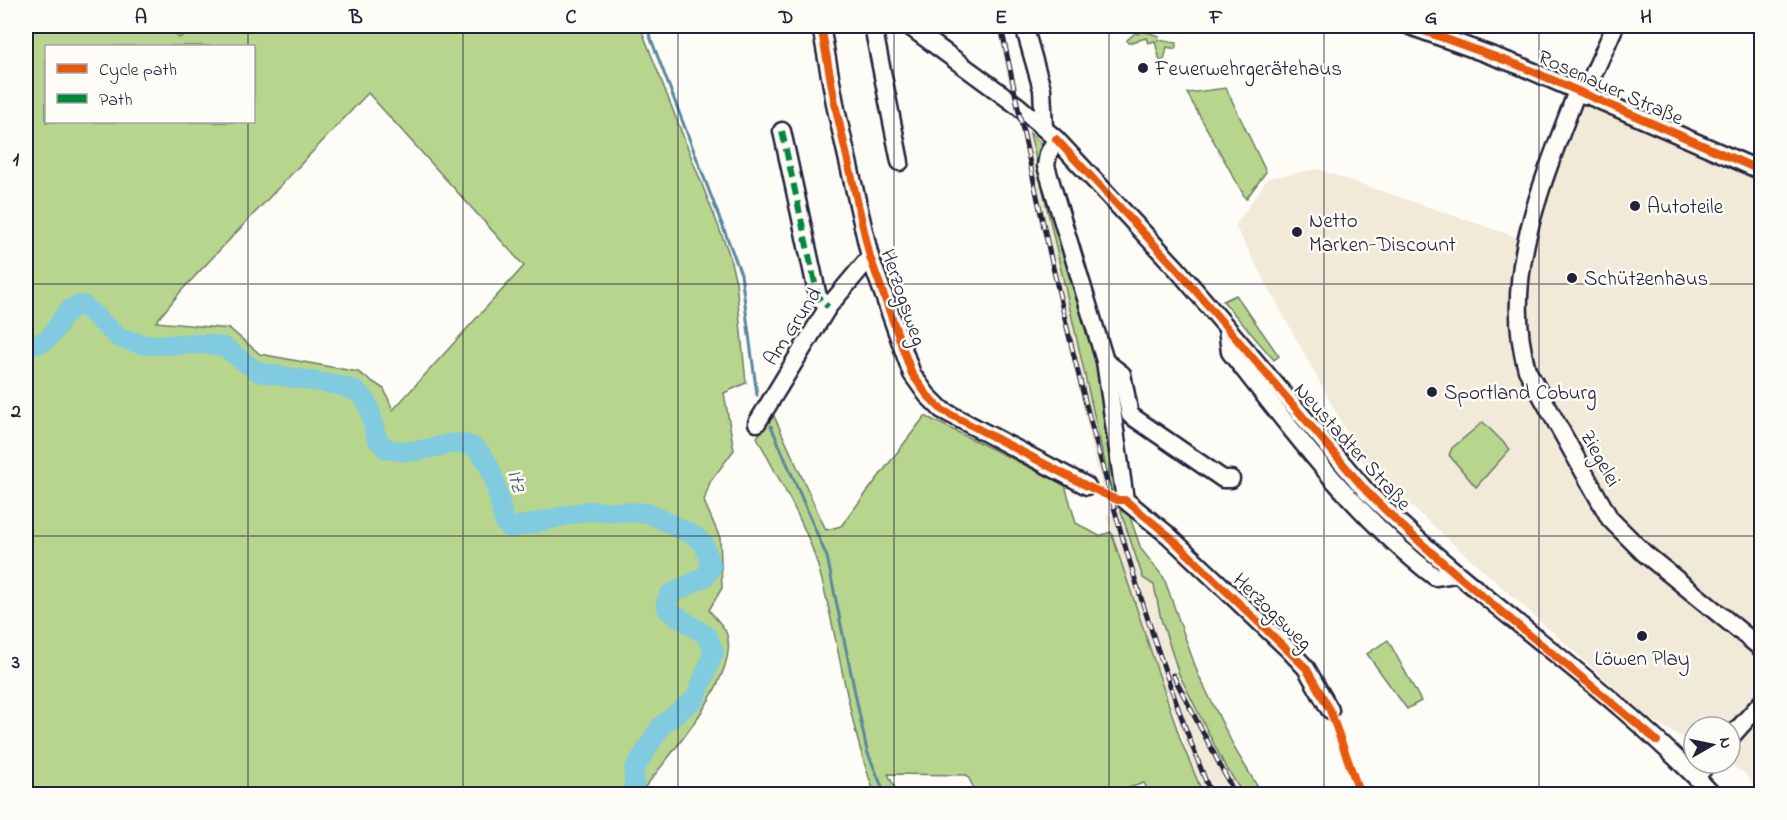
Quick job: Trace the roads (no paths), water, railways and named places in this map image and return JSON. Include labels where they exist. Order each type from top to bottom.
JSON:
[{"type":"street","name":"Herzogsweg","points":[[821,26],[870,257],[912,374],[927,395],[942,410],[1087,486]]},
{"type":"street","points":[[873,26],[900,162]]},
{"type":"street","name":"Neustadter Straße","points":[[909,26],[1050,134],[1132,219],[1367,492],[1455,574],[1588,680],[1696,777],[1712,795]]},
{"type":"street","points":[[1024,26],[1042,89],[1050,134],[1047,172],[1105,361],[1122,374],[1130,416],[1223,479],[1231,479]]},
{"type":"street","name":"Rosenauer Straße","points":[[1410,26],[1500,58],[1761,171]]},
{"type":"street","name":"Ziegelei","points":[[1615,26],[1580,93],[1535,206],[1521,264],[1519,323],[1527,370],[1610,519],[1644,553],[1761,649]]},
{"type":"street","points":[[782,131],[818,297],[828,307]]},
{"type":"street","name":"Am Grund","points":[[757,423],[828,307],[870,257]]},
{"type":"street","name":"Herzogsweg","points":[[1105,361],[1125,500],[1168,535],[1290,651],[1306,668],[1330,710]]},
{"type":"street","points":[[1742,724],[1761,702]]},
{"type":"waterway","points":[[646,26],[741,274],[757,395]]},
{"type":"waterway","name":"Itz","points":[[26,344],[37,344],[46,340],[68,312],[74,307],[83,305],[119,338],[145,345],[205,344],[224,347],[258,372],[342,386],[356,391],[365,399],[376,437],[386,449],[416,451],[461,444],[474,448],[483,456],[490,468],[505,524],[511,528],[587,511],[648,513],[695,536],[704,544],[711,566],[706,576],[669,595],[666,604],[668,610],[707,636],[714,652],[695,699],[661,726],[634,770],[634,794]]},
{"type":"waterway","points":[[771,426],[827,557],[867,751],[885,794]]},
{"type":"railway","points":[[1001,26],[1065,318],[1115,511],[1175,701],[1211,794]]},
{"type":"railway","points":[[1173,675],[1235,794]]},
{"type":"place","name":"Feuerwehrgerätehaus","points":[[1143,68]]},
{"type":"place","name":"Autoteile","points":[[1635,206]]},
{"type":"place","name":"Netto Marken-Discount","points":[[1297,232]]},
{"type":"place","name":"Schützenhaus","points":[[1572,278]]},
{"type":"place","name":"Sportland Coburg","points":[[1432,392]]},
{"type":"place","name":"Löwen Play","points":[[1642,636]]}]
